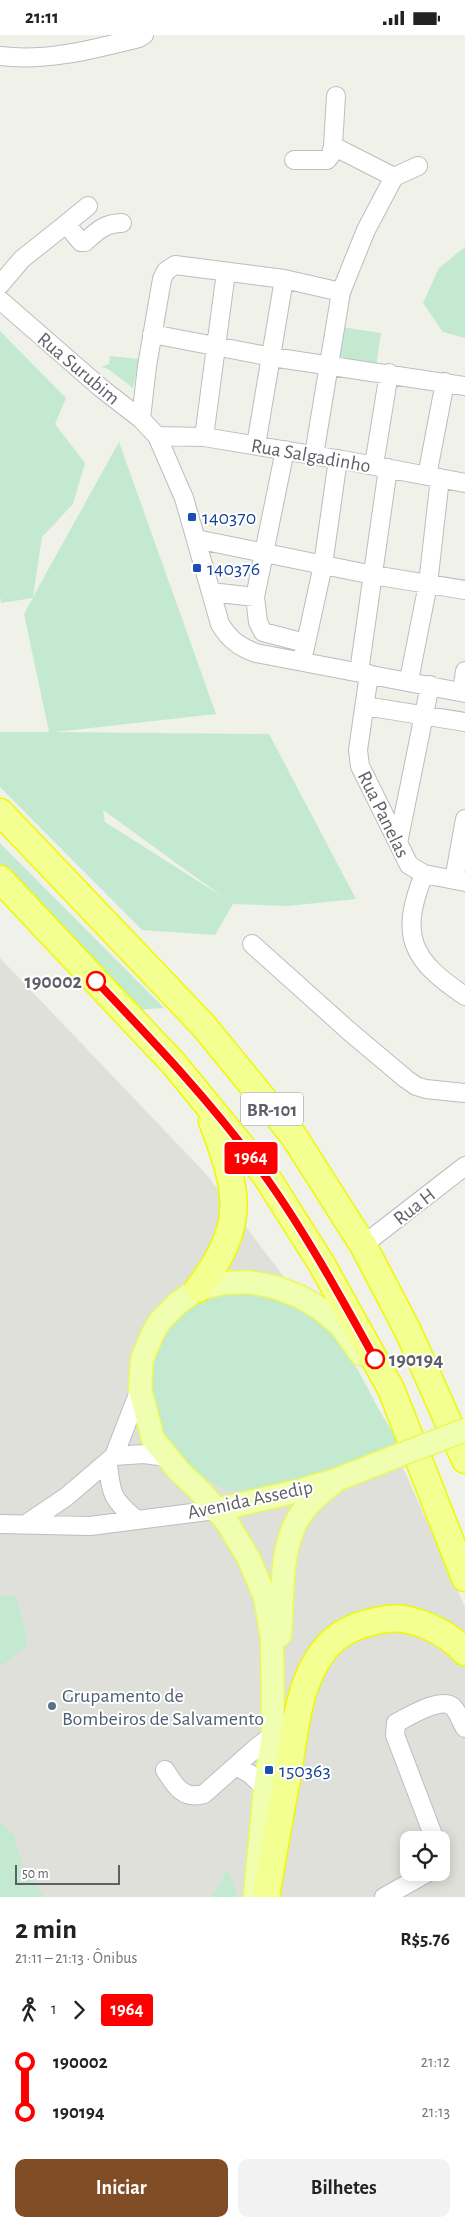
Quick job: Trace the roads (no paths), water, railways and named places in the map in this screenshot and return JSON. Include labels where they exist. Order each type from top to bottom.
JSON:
[{"type":"highway","name":"BR-101","points":[[0,812],[203,1025],[293,1135],[363,1245],[408,1331],[465,1460]]},
{"type":"highway","name":"BR-101","points":[[0,879],[174,1064],[266,1176],[321,1263],[391,1389],[465,1578]]},
{"type":"highway","points":[[198,1289],[216,1264],[228,1242],[234,1204],[232,1183],[225,1157],[204,1099]]},
{"type":"highway","points":[[266,1897],[300,1704],[311,1671],[322,1652],[344,1632],[367,1622],[392,1618],[420,1623],[442,1634],[465,1652]]},
{"type":"main road","points":[[274,1709],[272,1638],[265,1597],[238,1538],[216,1510],[153,1439],[140,1389],[142,1359],[152,1333],[160,1321],[198,1289],[223,1283],[249,1283],[275,1287],[299,1296],[321,1309],[340,1327],[391,1389]]},
{"type":"main road","name":"Avenida Assedip","points":[[216,1510],[298,1491],[336,1479],[465,1430]]},
{"type":"main road","points":[[255,1897],[265,1788],[273,1735],[288,1544],[294,1527],[302,1513],[314,1498],[336,1479]]},
{"type":"street","points":[[0,56],[20,59],[81,43],[140,38],[144,35]]},
{"type":"street","points":[[294,159],[327,160],[331,155],[336,96]]},
{"type":"street","points":[[333,146],[394,177]]},
{"type":"street","points":[[314,455],[341,292],[366,230],[394,177],[418,166]]},
{"type":"street","points":[[0,285],[22,259],[88,206]]},
{"type":"street","points":[[66,224],[81,242],[85,242],[99,229],[113,223],[122,223]]},
{"type":"street","points":[[141,419],[152,334],[162,279],[166,271],[175,265],[284,279],[341,292]]},
{"type":"street","points":[[204,437],[218,346],[226,272]]},
{"type":"street","points":[[256,445],[284,279]]},
{"type":"street","name":"Rua Surubim","points":[[0,300],[101,389],[141,419],[157,436]]},
{"type":"street","points":[[152,334],[272,357],[389,373],[465,386]]},
{"type":"street","name":"Rua Panelas","points":[[389,373],[364,673],[365,706],[358,758],[409,865],[424,874],[459,881]]},
{"type":"street","points":[[409,681],[428,584],[434,477],[445,382]]},
{"type":"street","points":[[157,436],[184,499],[220,623],[228,636],[236,643],[256,653],[463,692],[465,671]]},
{"type":"street","name":"Rua Salgadinho","points":[[157,436],[204,437],[338,459],[465,483]]},
{"type":"street","points":[[285,450],[255,597],[258,622],[263,632],[305,643]]},
{"type":"street","points":[[302,661],[323,565],[338,459]]},
{"type":"street","points":[[196,539],[373,575],[465,589]]},
{"type":"street","points":[[212,592],[255,597]]},
{"type":"street","points":[[398,843],[430,685]]},
{"type":"street","points":[[365,706],[465,722]]},
{"type":"street","points":[[459,881],[465,819]]},
{"type":"street","points":[[424,874],[415,900],[411,931],[412,940],[421,959],[436,975],[465,996]]},
{"type":"street","points":[[252,944],[348,1031],[416,1086],[426,1089],[465,1093]]},
{"type":"street","name":"Rua H","points":[[363,1245],[465,1166]]},
{"type":"street","points":[[137,1521],[114,1498],[111,1491],[111,1459],[140,1389]]},
{"type":"street","points":[[26,1525],[66,1497],[111,1459],[144,1454],[167,1457]]},
{"type":"street","name":"Avenida Assedip","points":[[0,1524],[90,1526],[216,1510]]},
{"type":"street","points":[[432,1831],[395,1735],[396,1723],[433,1705],[448,1704],[454,1708],[465,1728]]},
{"type":"street","points":[[165,1770],[181,1792],[194,1797],[204,1794],[273,1735]]},
{"type":"street","points":[[236,1766],[250,1774],[265,1788]]},
{"type":"street","points":[[384,1897],[413,1881]]},
{"type":"place","name":"140370","points":[[192,517]]},
{"type":"place","name":"140376","points":[[197,568]]},
{"type":"place","name":"190002","points":[[96,981]]},
{"type":"place","name":"190194","points":[[375,1359]]},
{"type":"place","name":"Grupamento de Bombeiros de Salvamento","points":[[52,1706]]},
{"type":"place","name":"150363","points":[[269,1770]]}]
